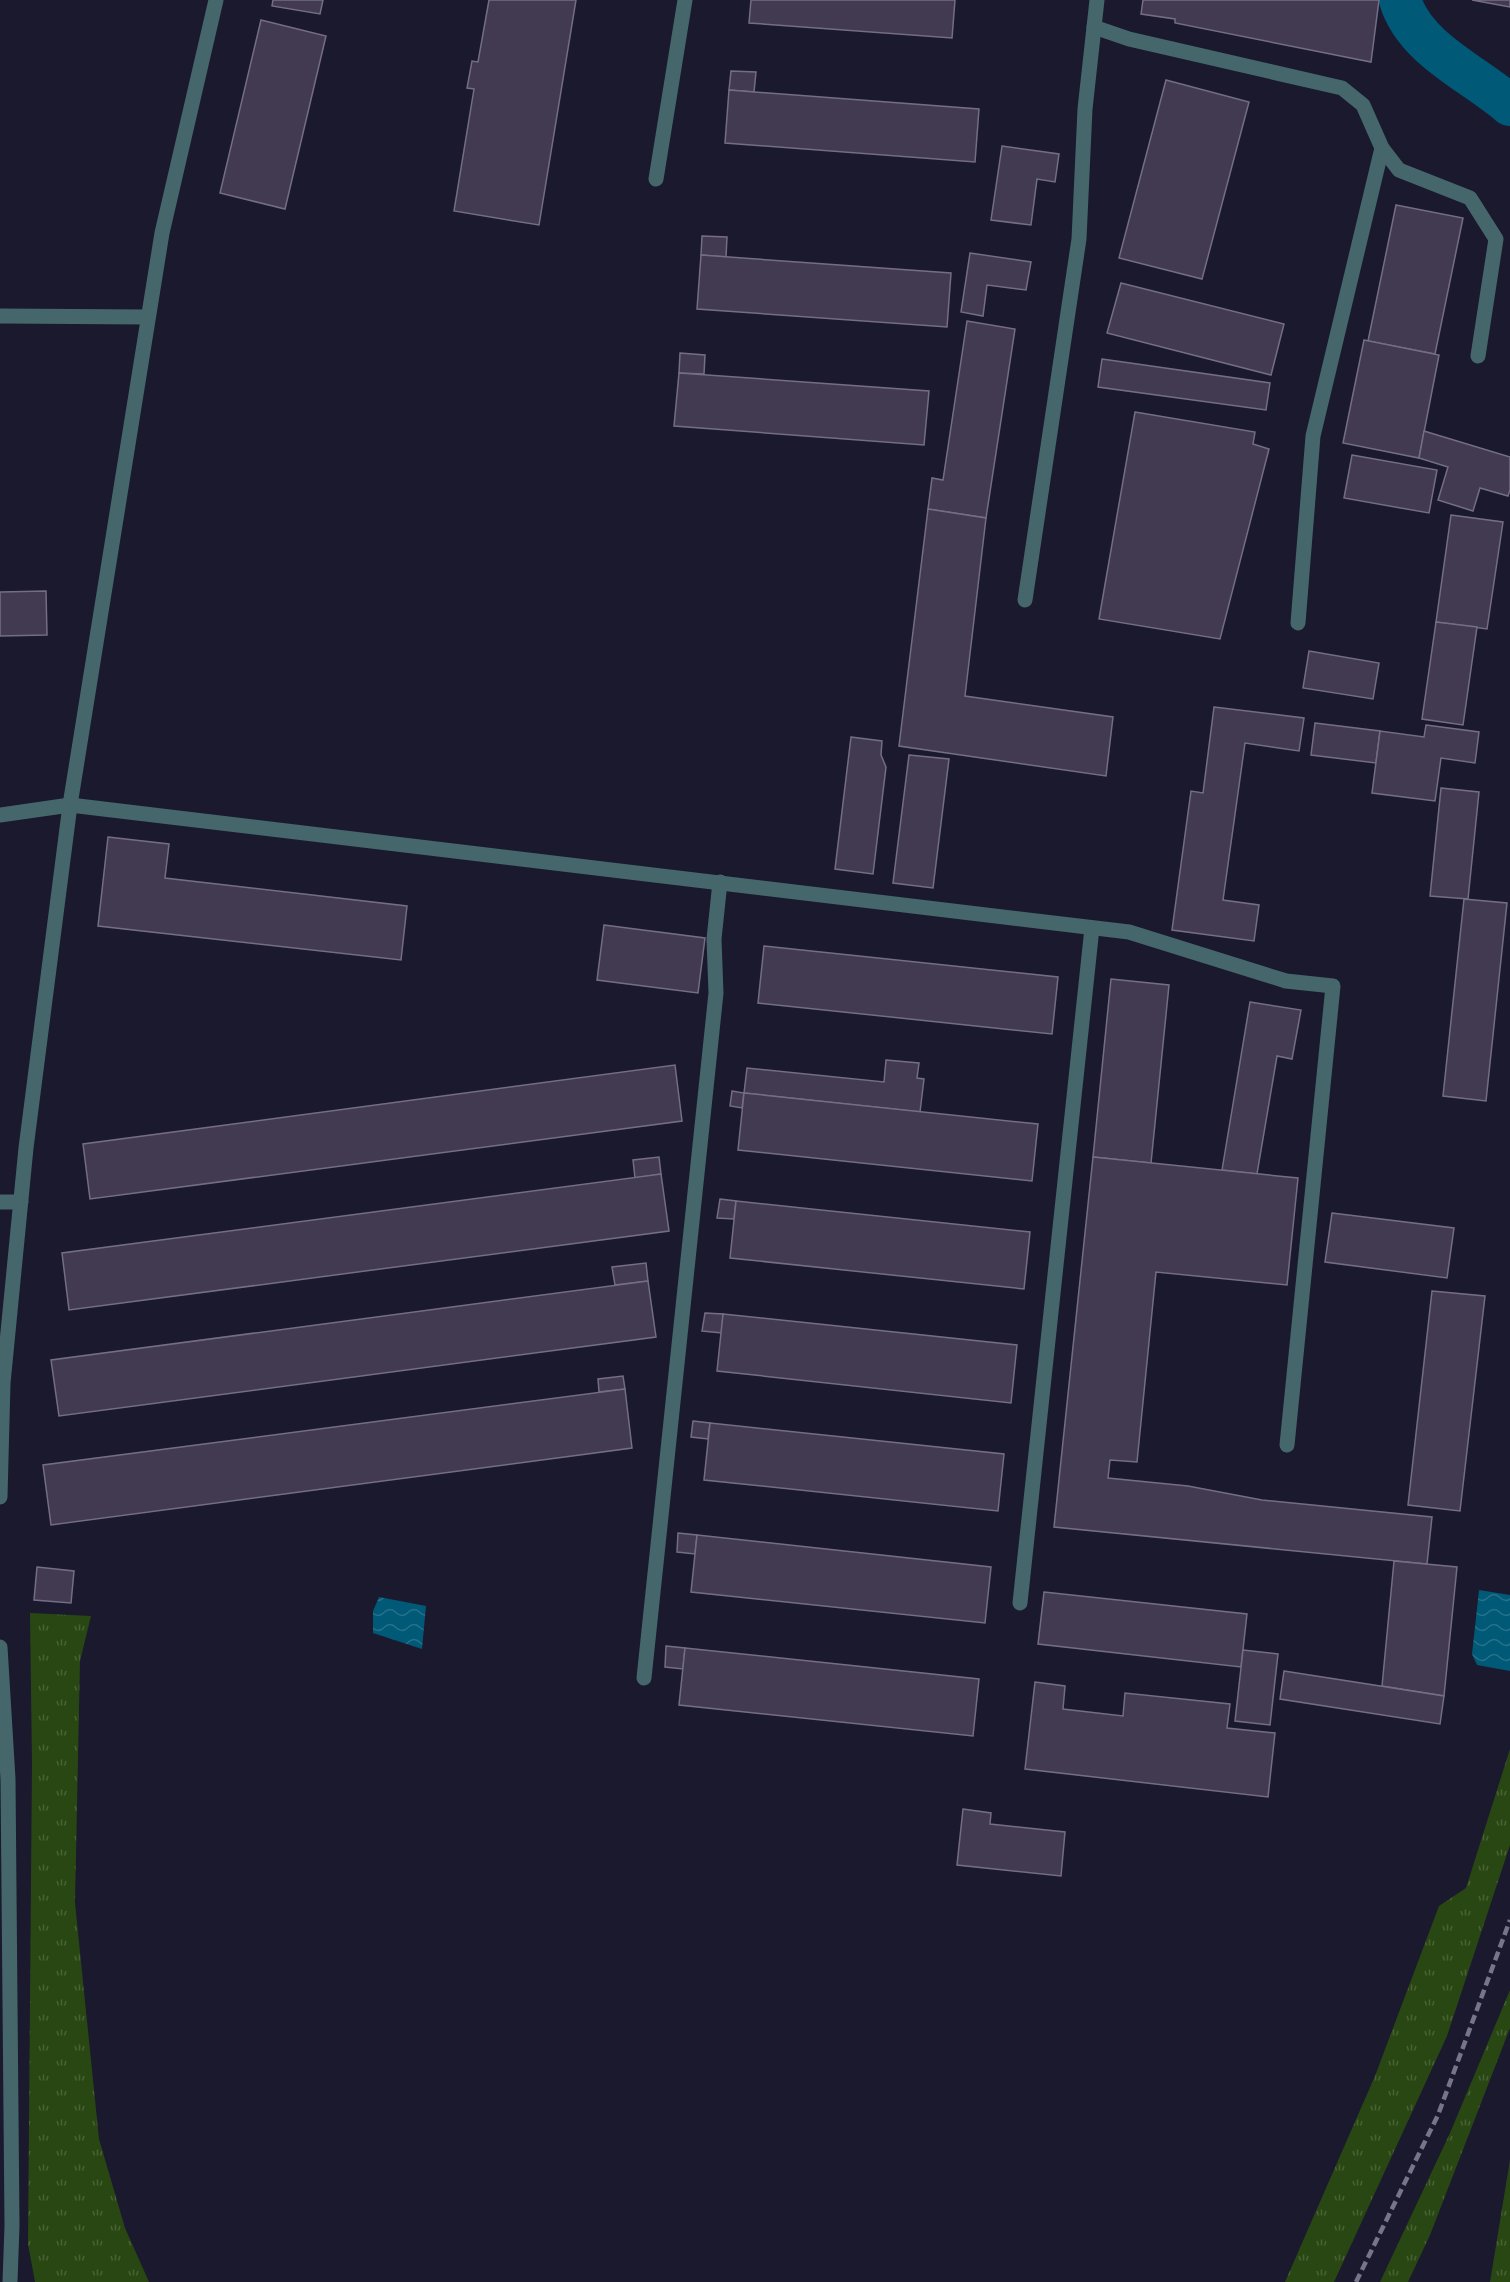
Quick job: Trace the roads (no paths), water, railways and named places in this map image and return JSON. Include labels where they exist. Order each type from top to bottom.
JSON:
[{"type":"street","points":[[0,1497],[3,1383],[21,1202],[70,805],[162,233],[216,0]]},
{"type":"street","points":[[656,179],[685,0]]},
{"type":"street","points":[[1025,600],[1079,239],[1085,109],[1097,0]]},
{"type":"street","points":[[1094,27],[1129,39],[1342,88],[1363,105],[1382,148],[1399,170],[1470,198],[1496,239],[1478,356]]},
{"type":"street","points":[[1298,623],[1313,436],[1382,148]]},
{"type":"street","points":[[0,316],[147,317]]},
{"type":"street","points":[[0,814],[70,805],[1129,932],[1286,981],[1333,987],[1287,1445]]},
{"type":"street","points":[[644,1678],[716,993],[714,939],[720,882]]},
{"type":"street","points":[[1020,1604],[1092,928]]},
{"type":"street","points":[[0,1202],[21,1202]]},
{"type":"street","points":[[0,1647],[8,1779],[5,2042],[10,2282]]},
{"type":"street","points":[[11,2249],[20,2282]]},
{"type":"water","points":[[1479,1590],[1510,1595],[1510,1671],[1477,1665],[1472,1654]]},
{"type":"water","points":[[379,1597],[426,1606],[422,1649],[373,1633],[373,1611]]},
{"type":"waterway","points":[[1400,0],[1418,33],[1447,59],[1510,105]]},
{"type":"railway","points":[[1356,2282],[1438,2115],[1510,1920]]}]
